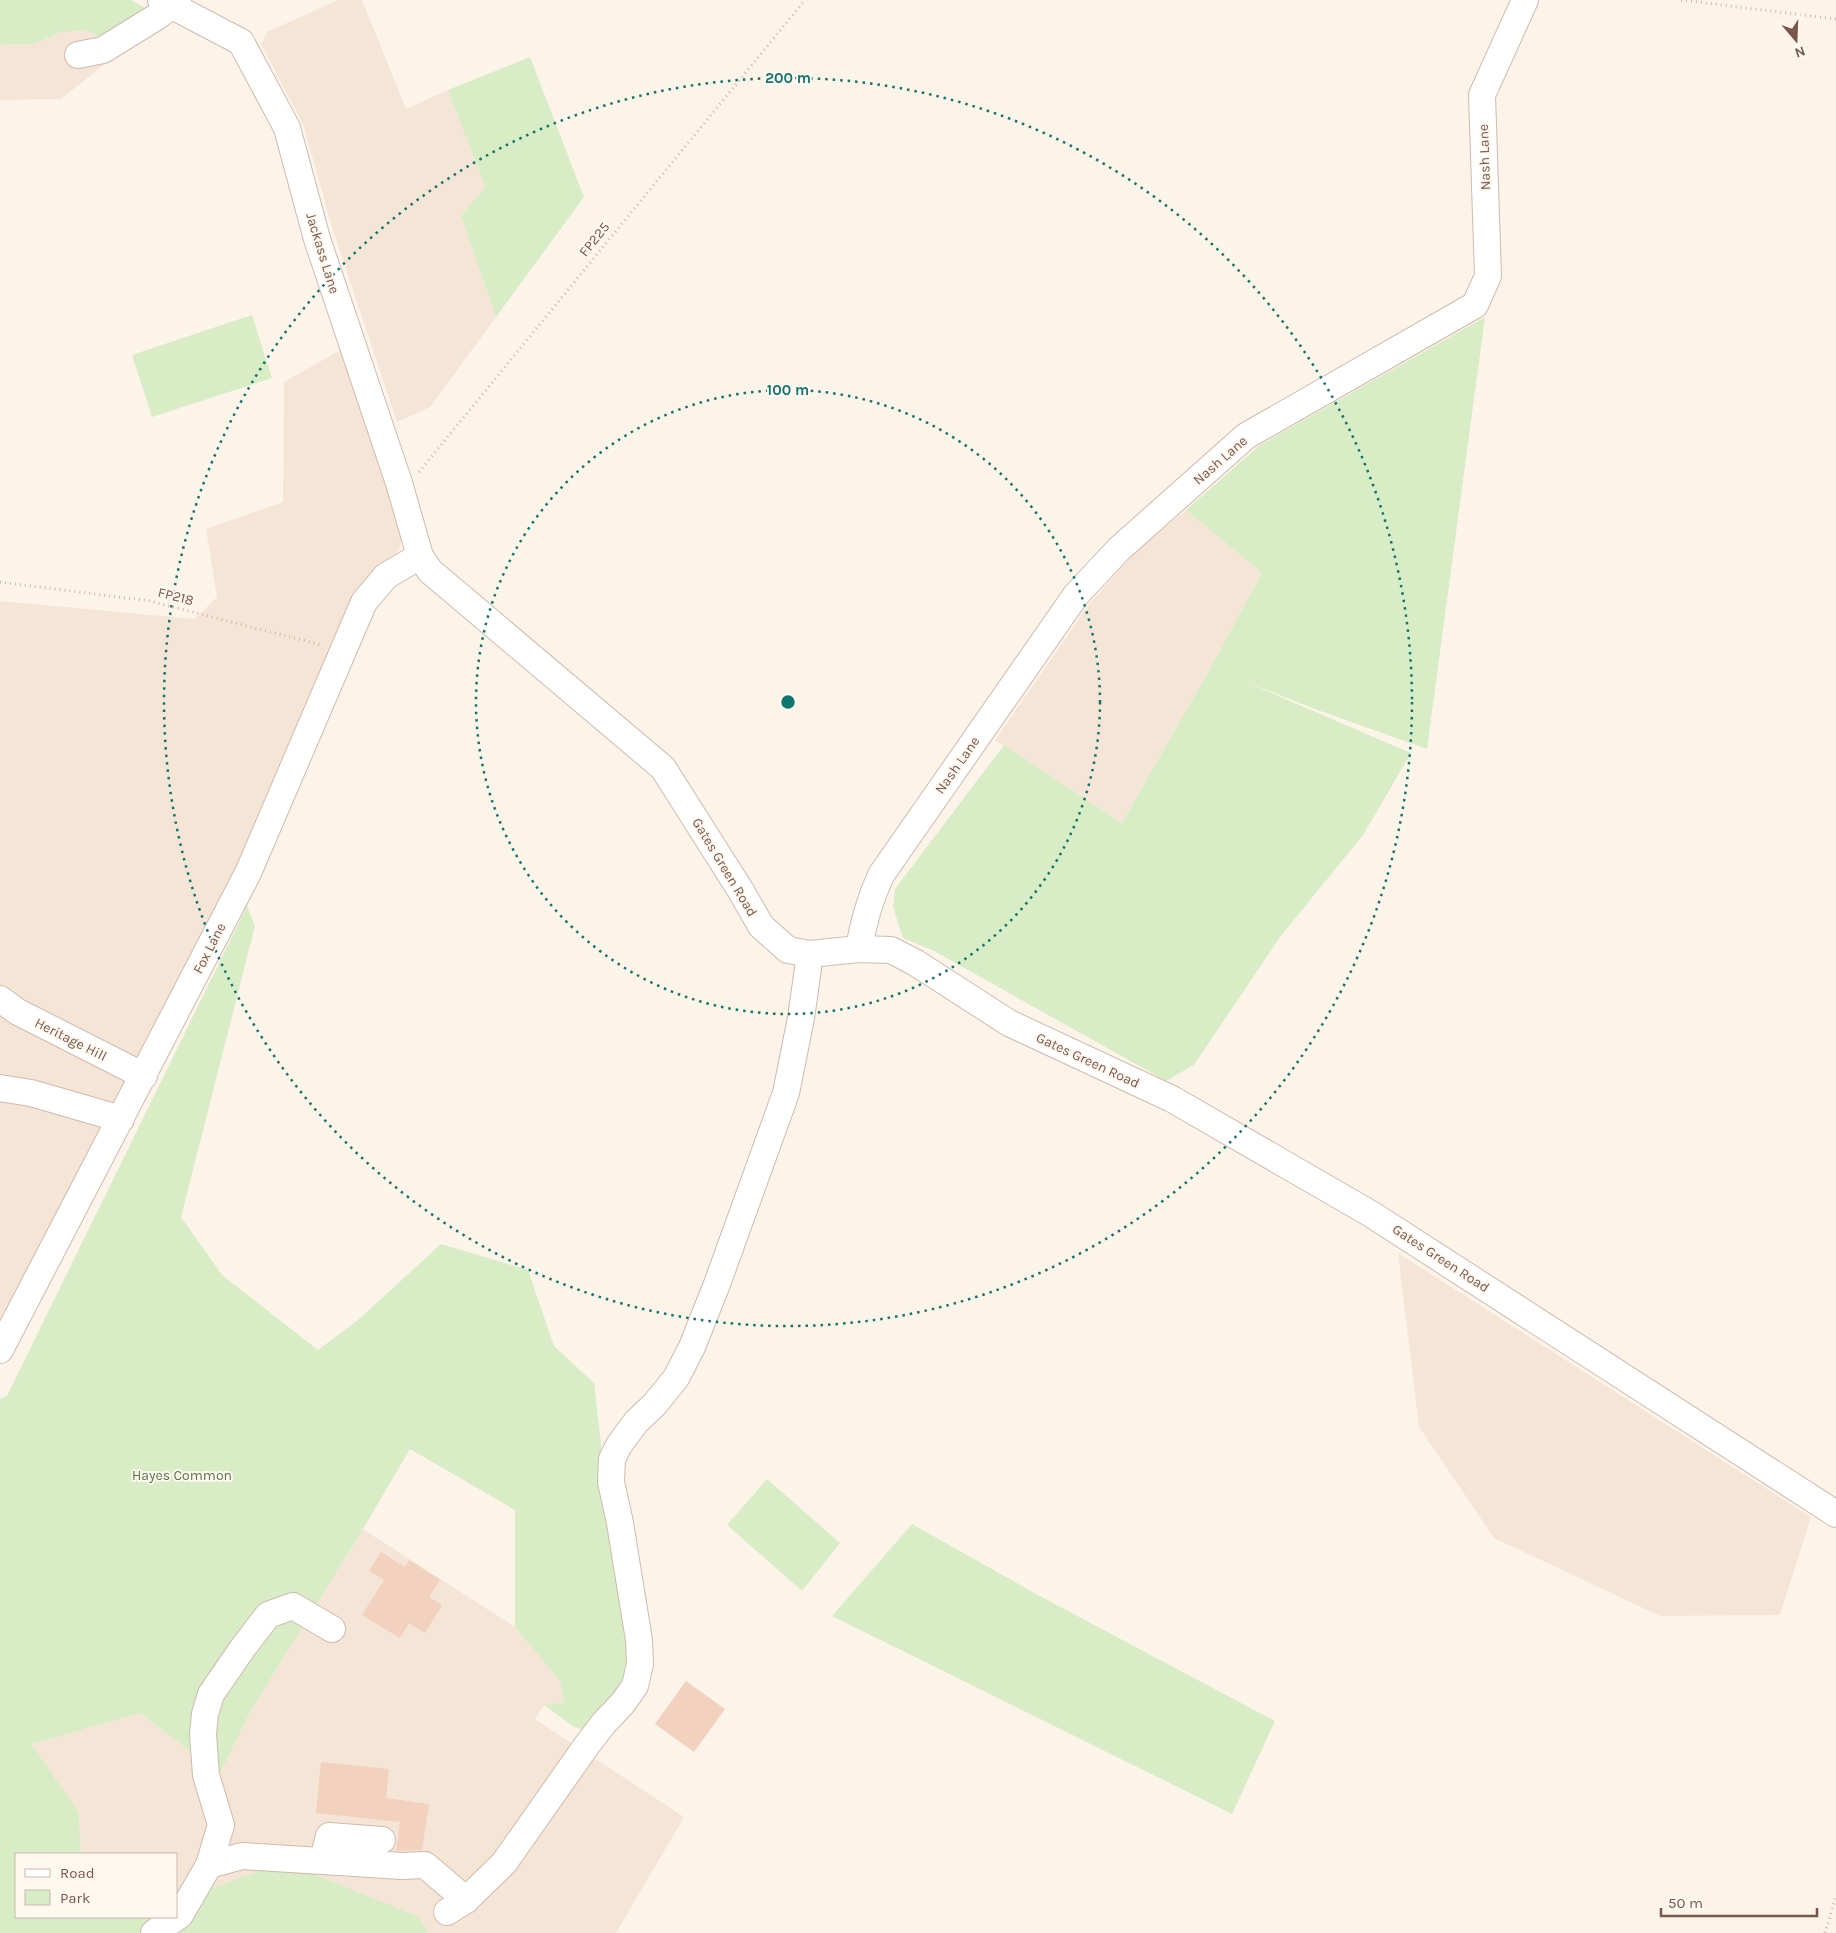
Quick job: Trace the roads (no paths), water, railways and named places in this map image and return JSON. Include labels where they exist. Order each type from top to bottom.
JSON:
[{"type":"street","name":"Nash Lane","points":[[859,949],[861,932],[871,898],[881,875],[1076,595],[1113,555],[1246,436],[1475,305],[1488,276],[1482,95],[1525,0]]},
{"type":"street","points":[[78,55],[103,50],[158,16],[170,2]]},
{"type":"street","name":"Jackass Lane","points":[[170,2],[241,42],[287,128],[317,239],[402,492],[420,556]]},
{"type":"street","name":"Gates Green Road","points":[[420,556],[430,571],[663,768],[761,926],[788,950],[810,954],[859,949],[891,950],[916,963],[1009,1023],[1172,1099],[1372,1214],[1836,1514]]},
{"type":"street","name":"Fox Lane","points":[[0,1350],[144,1076],[248,872],[364,602],[386,576],[420,556]]},
{"type":"street","points":[[209,1865],[242,1856],[402,1866],[425,1865],[457,1906],[504,1863],[587,1745],[635,1686],[640,1664],[639,1640],[625,1550],[611,1482],[612,1459],[619,1445],[636,1422],[654,1405],[676,1378],[692,1348],[714,1294],[786,1093],[801,1018],[810,954]]},
{"type":"street","name":"Heritage Hill","points":[[0,999],[18,1012],[144,1076]]},
{"type":"street","points":[[0,1088],[31,1093],[121,1119]]},
{"type":"street","points":[[178,1916],[209,1865],[221,1825],[206,1776],[203,1734],[205,1714],[211,1694],[268,1615],[293,1606],[332,1629]]},
{"type":"street","points":[[323,1860],[329,1836],[382,1840]]},
{"type":"street","points":[[154,1933],[176,1918]]},
{"type":"park label","name":"Hayes Common","points":[[182,1475]]}]
